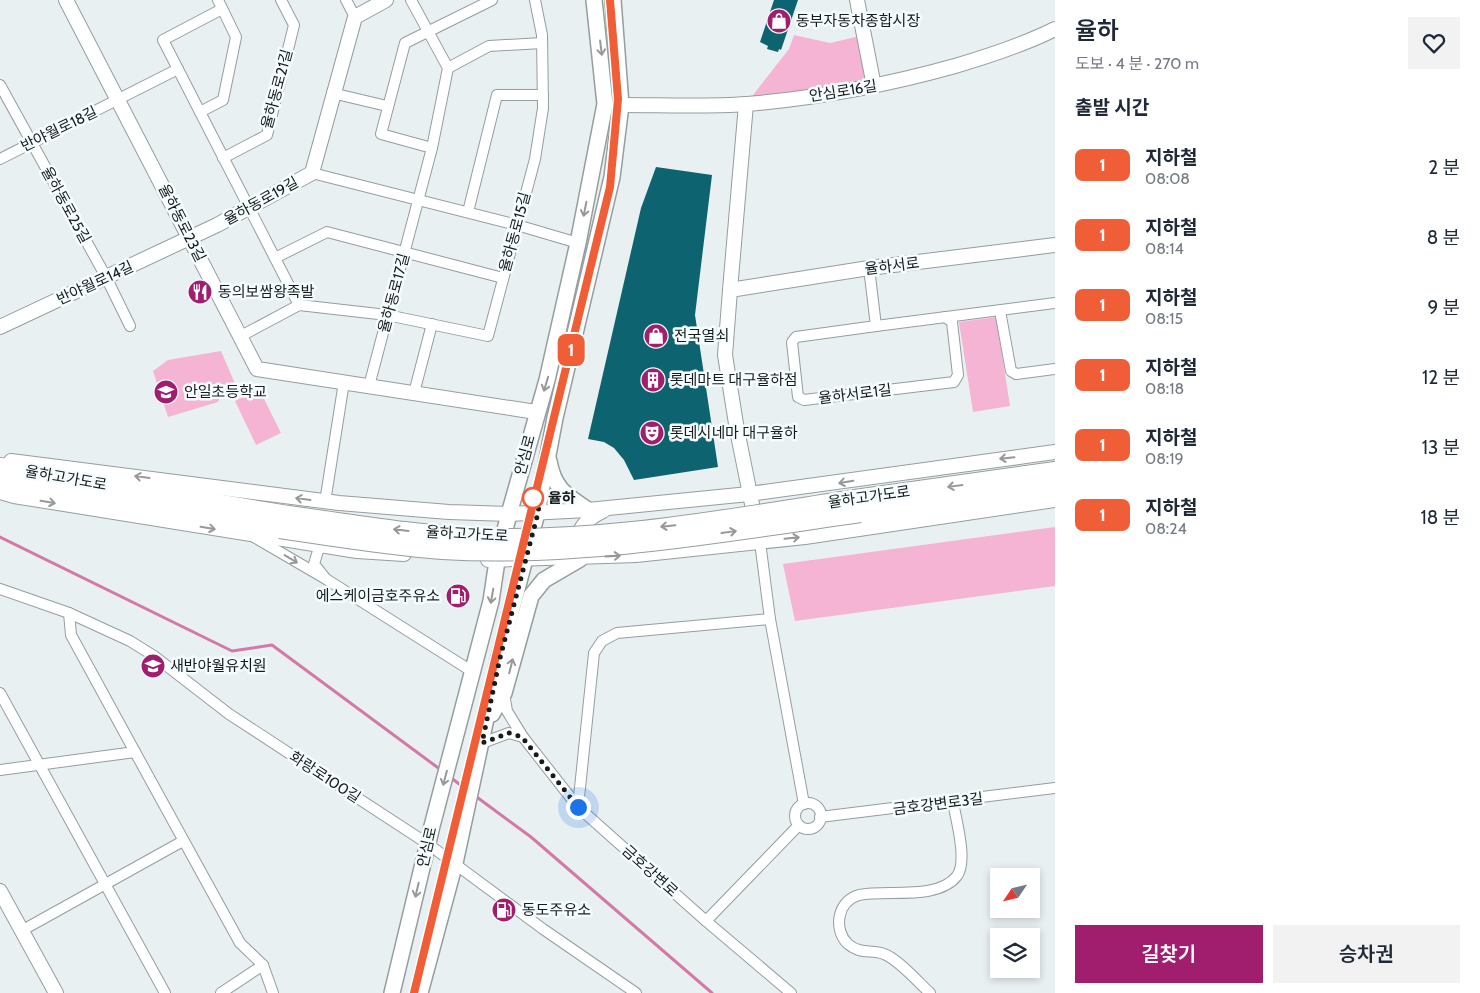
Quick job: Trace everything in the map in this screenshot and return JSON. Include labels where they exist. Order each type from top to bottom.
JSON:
[{"type":"highway","name":"율하고가도로","points":[[0,467],[284,522],[443,550],[540,551],[684,538],[1055,471]]},
{"type":"highway","name":"율하고가도로","points":[[0,482],[284,522]]},
{"type":"highway","name":"율하고가도로","points":[[857,506],[1055,487]]},
{"type":"main road","name":"율하동로23길","points":[[66,0],[257,369],[536,412]]},
{"type":"main road","points":[[355,17],[386,0]]},
{"type":"main road","name":"안심로","points":[[392,993],[432,826],[491,601],[509,514],[536,412],[547,380],[578,243],[605,104],[594,0]]},
{"type":"main road","name":"안심로","points":[[420,993],[455,863],[500,658],[536,519],[547,451],[612,177],[621,105],[613,0]]},
{"type":"main road","points":[[856,0],[874,86]]},
{"type":"main road","name":"율하동로19길","points":[[190,238],[312,174],[332,93],[355,17]]},
{"type":"main road","name":"안심로16길","points":[[621,105],[746,104],[844,93],[907,80],[985,57],[1034,40],[1055,29]]},
{"type":"main road","points":[[746,104],[725,355],[749,494],[760,542]]},
{"type":"main road","name":"반야월로14길","points":[[0,327],[190,238]]},
{"type":"main road","name":"율하서로","points":[[730,290],[869,268],[1055,245]]},
{"type":"main road","points":[[547,451],[552,478],[565,495],[588,510]]},
{"type":"main road","points":[[0,460],[325,502],[444,512],[509,514],[536,519],[588,510],[749,494],[1055,452]]},
{"type":"main road","points":[[0,492],[14,496],[357,551],[498,561],[636,555],[760,542],[1055,500]]},
{"type":"main road","points":[[580,558],[577,540],[583,525],[589,518],[608,508]]},
{"type":"main road","points":[[433,556],[448,544],[450,540],[444,512]]},
{"type":"main road","points":[[485,726],[504,693],[531,596],[544,580],[580,558]]},
{"type":"main road","points":[[0,891],[56,993]]},
{"type":"street","name":"율하동로21길","points":[[223,158],[266,135],[294,25],[280,0]]},
{"type":"street","points":[[346,0],[355,17]]},
{"type":"street","points":[[411,0],[448,68],[489,46],[542,42]]},
{"type":"street","points":[[432,148],[380,134],[405,43],[492,0]]},
{"type":"street","name":"율하동로15길","points":[[432,324],[488,336],[535,159],[543,108],[542,42],[535,0]]},
{"type":"street","points":[[200,112],[223,100],[236,37],[220,5],[162,40],[299,305]]},
{"type":"street","name":"율하동로17길","points":[[369,386],[432,148],[448,68]]},
{"type":"street","name":"반야월로18길","points":[[0,159],[178,69]]},
{"type":"street","name":"율하동로25길","points":[[0,85],[106,277],[130,326]]},
{"type":"street","points":[[332,93],[387,106]]},
{"type":"street","points":[[468,212],[497,96],[543,95]]},
{"type":"street","points":[[312,174],[468,212],[578,243]]},
{"type":"street","points":[[275,258],[327,232],[503,278]]},
{"type":"street","points":[[869,268],[876,326]]},
{"type":"street","name":"율하서로1길","points":[[945,317],[952,322],[958,375],[954,382],[804,400],[798,397],[792,342],[796,337],[945,317],[1000,311],[1055,303]]},
{"type":"street","points":[[240,336],[299,305],[388,315],[432,324],[414,393]]},
{"type":"street","points":[[1000,311],[1011,371],[1016,374],[1055,368]]},
{"type":"street","points":[[325,502],[344,382]]},
{"type":"street","points":[[249,534],[326,579],[473,672]]},
{"type":"street","points":[[760,542],[770,619],[804,804]]},
{"type":"street","points":[[322,546],[318,551],[314,564],[326,579]]},
{"type":"street","name":"화랑로100길","points":[[0,589],[69,613],[130,641],[154,656],[229,714],[428,844],[543,929],[636,993]]},
{"type":"street","points":[[69,613],[71,634],[240,943],[263,966],[273,993]]},
{"type":"street","points":[[578,807],[594,653],[602,640],[617,633],[770,619]]},
{"type":"street","name":"금호강변로","points":[[504,693],[507,711],[522,737],[578,807],[706,921],[791,993]]},
{"type":"street","points":[[0,694],[165,993]]},
{"type":"street","points":[[482,743],[509,733],[522,737]]},
{"type":"street","points":[[0,770],[135,752]]},
{"type":"street","name":"금호강변로3길","points":[[820,817],[1055,788]]},
{"type":"street","points":[[930,993],[884,954],[857,950],[841,934],[838,923],[843,908],[858,895],[919,892],[945,886],[956,876],[961,868],[962,857],[953,802]]},
{"type":"street","points":[[799,825],[810,828],[817,824],[820,817],[816,806],[804,804]]},
{"type":"street","points":[[799,825],[795,813],[804,804]]},
{"type":"street","points":[[706,921],[799,825]]},
{"type":"street","points":[[21,931],[183,841]]},
{"type":"street","points":[[221,993],[263,966]]},
{"type":"shaded area","points":[[794,35],[830,43],[864,35],[874,86],[746,104],[789,49]]},
{"type":"shaded area","points":[[996,317],[1010,406],[973,412],[959,322]]},
{"type":"shaded area","points":[[221,351],[236,386],[222,393],[218,402],[168,417],[153,371],[168,360]]},
{"type":"shaded area","points":[[259,389],[281,433],[256,445],[235,401]]},
{"type":"shaded area","points":[[1055,527],[1055,586],[795,621],[783,564]]},
{"type":"building","name":"동부자동차종합시장","points":[[774,0],[798,0],[781,50],[779,49],[778,52],[767,49],[768,46],[760,42]]},
{"type":"building","name":"롯데마트 대구율하점","points":[[656,167],[712,175],[695,315],[718,467],[634,480],[624,460],[614,448],[604,442],[588,439],[641,208]]},
{"type":"building","name":"동의보쌈왕족발","points":[[204,285],[209,295],[195,298],[191,289]]},
{"type":"waterway","points":[[0,537],[232,651],[272,645],[441,770]]},
{"type":"waterway","points":[[450,777],[467,790]]},
{"type":"waterway","points":[[474,795],[531,837],[712,993]]},
{"type":"metro line","name":"1","points":[[414,993],[477,740],[533,497],[597,246],[610,187],[616,139],[618,99],[613,17],[610,0]]},
{"type":"place","name":"동부자동차종합시장","points":[[779,21]]},
{"type":"place","name":"동의보쌈왕족발","points":[[200,292]]},
{"type":"place","name":"전국열쇠","points":[[656,336]]},
{"type":"place","name":"롯데마트 대구율하점","points":[[653,380]]},
{"type":"place","name":"안일초등학교","points":[[166,392]]},
{"type":"place","name":"롯데시네마 대구율하","points":[[652,433]]},
{"type":"place","name":"율하","points":[[533,498]]},
{"type":"place","name":"에스케이금호주유소","points":[[458,596]]},
{"type":"place","name":"새반야월유치원","points":[[153,666]]},
{"type":"place","name":"동도주유소","points":[[504,910]]},
{"type":"route","points":[[533,498],[540,498],[538,513],[500,658],[482,743],[509,733],[522,737],[578,807]]}]
